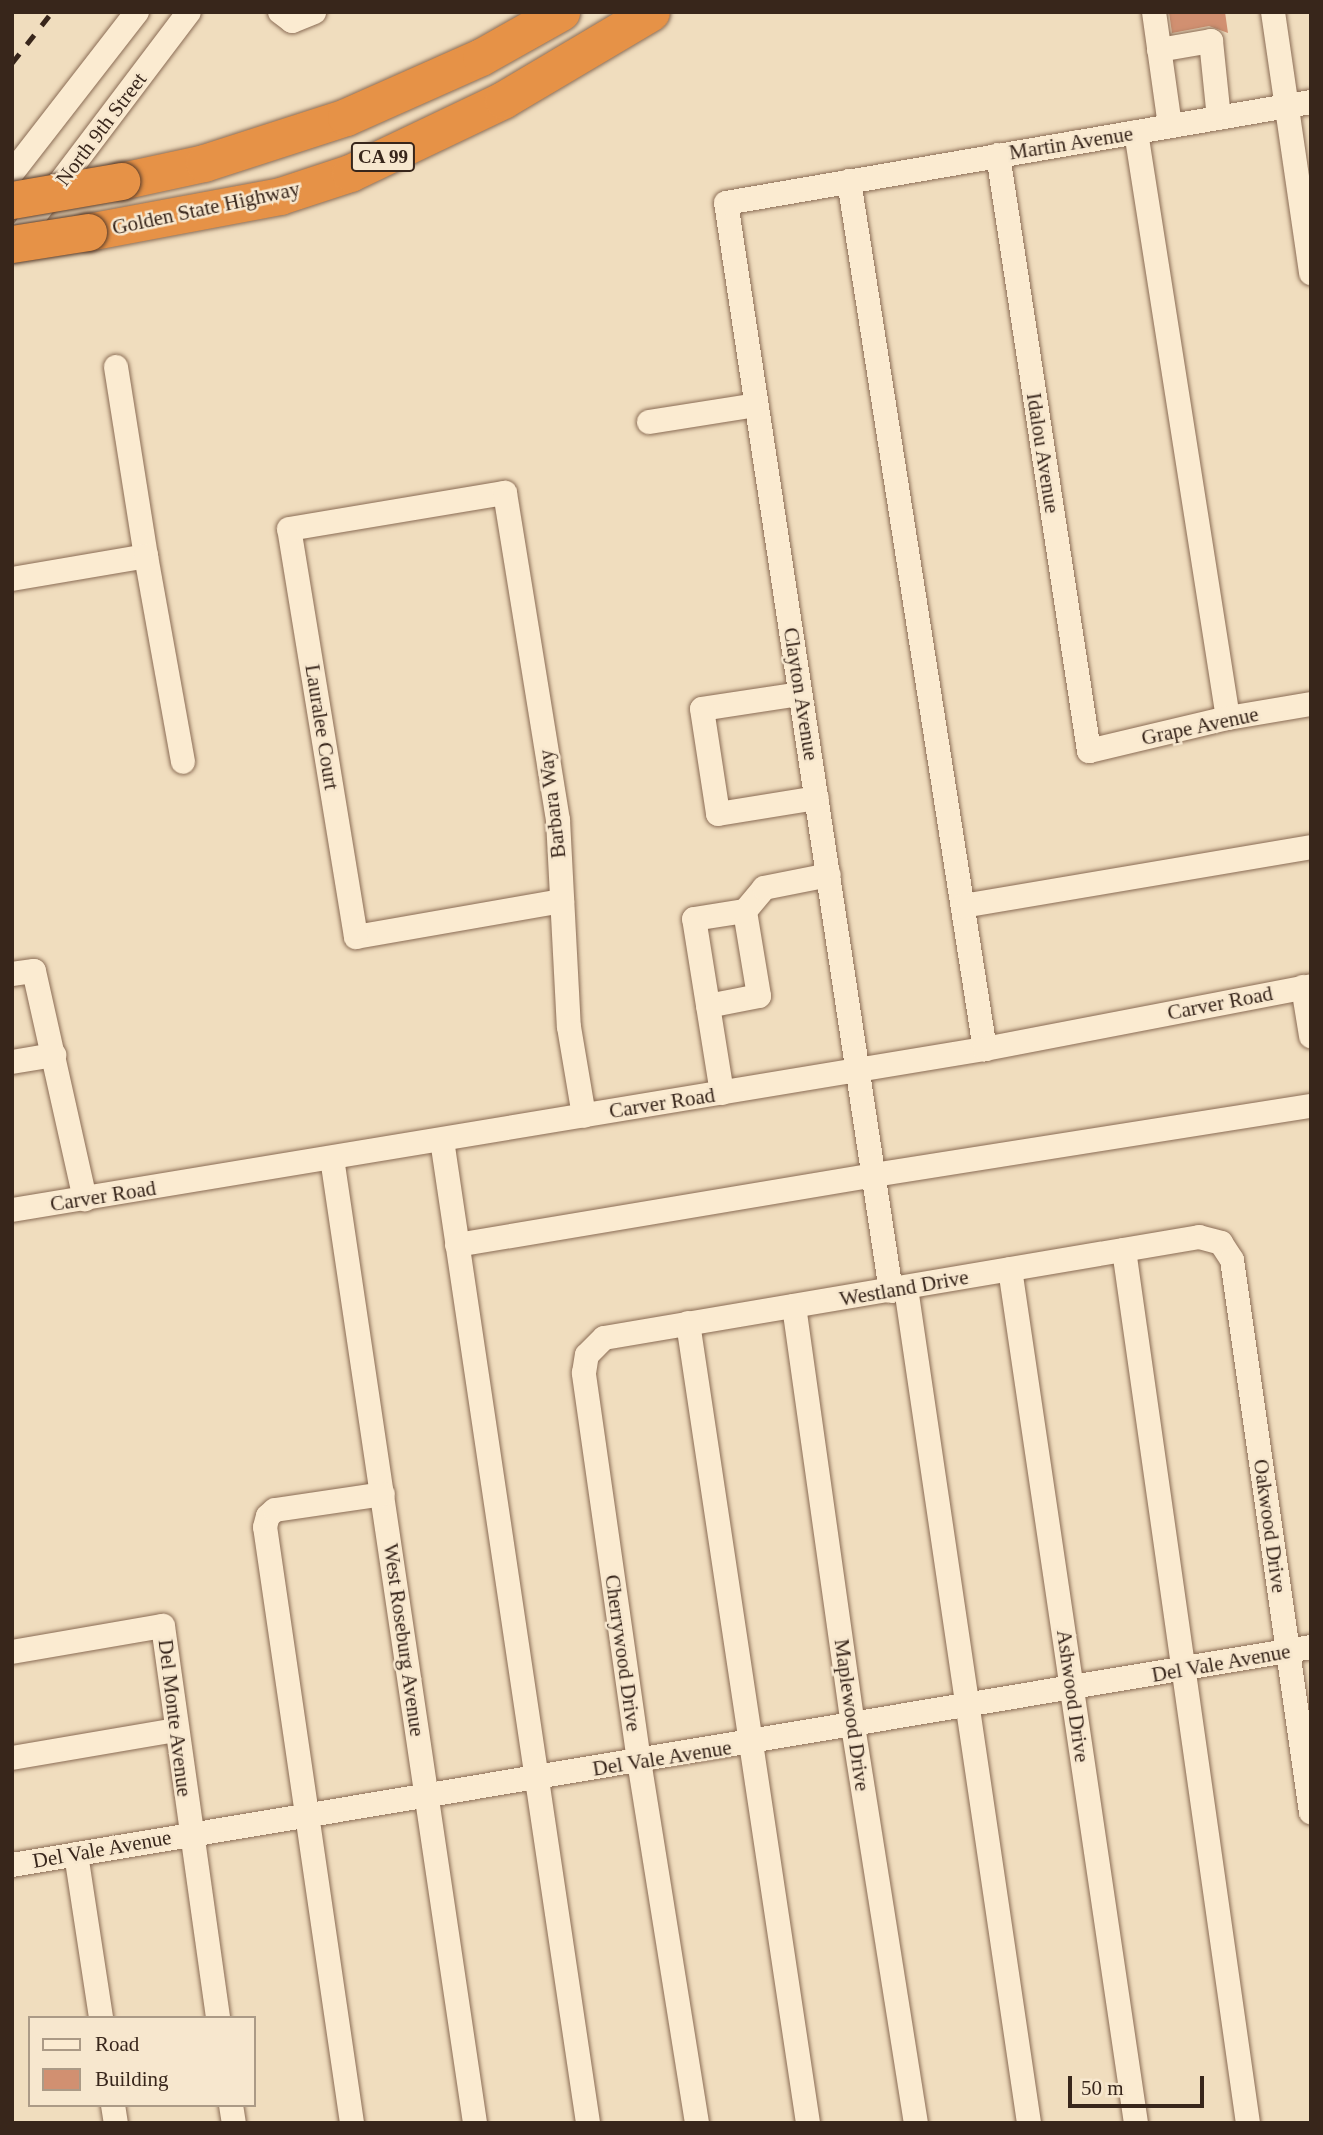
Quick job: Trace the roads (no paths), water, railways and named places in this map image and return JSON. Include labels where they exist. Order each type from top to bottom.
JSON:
[{"type":"highway","name":"Golden State Highway","points":[[12,200],[204,163],[346,117],[481,57],[561,12]]},
{"type":"highway","name":"Golden State Highway","points":[[12,245],[281,196],[350,173],[514,94],[651,12]]},
{"type":"street","name":"North 9th Street","points":[[12,173],[137,12]]},
{"type":"street","name":"North 9th Street","points":[[12,245],[189,12]]},
{"type":"street","points":[[280,12],[292,21],[314,12]]},
{"type":"street","points":[[1154,12],[1170,126]]},
{"type":"street","points":[[1273,12],[1311,273]]},
{"type":"street","points":[[1159,50],[1211,41],[1219,118]]},
{"type":"street","name":"Martin Avenue","points":[[840,182],[1311,102]]},
{"type":"street","points":[[1136,132],[1228,719]]},
{"type":"street","name":"Idalou Avenue","points":[[998,155],[1089,751]]},
{"type":"street","points":[[840,182],[985,1049]]},
{"type":"street","name":"Clayton Avenue","points":[[840,182],[726,203],[874,1175],[898,1289],[967,1707],[1029,2123]]},
{"type":"street","points":[[116,367],[183,762]]},
{"type":"street","points":[[649,422],[756,405]]},
{"type":"street","name":"Barbara Way","points":[[505,493],[558,820],[569,1027],[584,1116]]},
{"type":"street","name":"Lauralee Court","points":[[505,493],[289,529],[356,937],[562,901]]},
{"type":"street","points":[[12,579],[146,556]]},
{"type":"street","points":[[800,694],[702,709],[718,814],[817,798]]},
{"type":"street","name":"Grape Avenue","points":[[1089,751],[1228,719],[1311,704]]},
{"type":"street","points":[[962,906],[1311,847]]},
{"type":"street","points":[[722,1093],[694,919],[745,911],[764,888],[828,874]]},
{"type":"street","points":[[708,1006],[759,996],[745,911]]},
{"type":"street","points":[[12,974],[34,971],[86,1199]]},
{"type":"street","points":[[1307,987],[1311,1036]]},
{"type":"street","name":"Carver Road","points":[[12,1210],[985,1049],[1307,987]]},
{"type":"street","points":[[12,1062],[54,1055]]},
{"type":"street","points":[[457,1245],[1311,1106]]},
{"type":"street","points":[[442,1140],[588,2123]]},
{"type":"street","name":"West Roseburg Avenue","points":[[332,1158],[475,2123]]},
{"type":"street","name":"Westland Drive","points":[[592,1349],[604,1338],[688,1323],[1199,1237],[1221,1243]]},
{"type":"street","name":"Oakwood Drive","points":[[1221,1243],[1232,1260],[1299,1649],[1311,1812]]},
{"type":"street","points":[[1124,1250],[1186,1669],[1248,2123]]},
{"type":"street","name":"Ashwood Drive","points":[[1010,1269],[1136,2123]]},
{"type":"street","name":"Maplewood Drive","points":[[794,1306],[853,1726],[916,2123]]},
{"type":"street","points":[[688,1323],[753,1742],[808,2123]]},
{"type":"street","name":"Cherrywood Drive","points":[[592,1349],[587,1355],[584,1373],[639,1761],[697,2123]]},
{"type":"street","points":[[352,2123],[265,1527],[268,1516],[275,1510],[383,1494]]},
{"type":"street","name":"Del Monte Avenue","points":[[12,1651],[163,1626],[218,2016]]},
{"type":"street","name":"Del Vale Avenue","points":[[12,1865],[190,1833],[427,1797],[967,1707],[1299,1649]]},
{"type":"street","points":[[12,1758],[176,1730]]},
{"type":"street","points":[[76,1854],[101,2016]]},
{"type":"railway","points":[[12,63],[52,12]]}]
